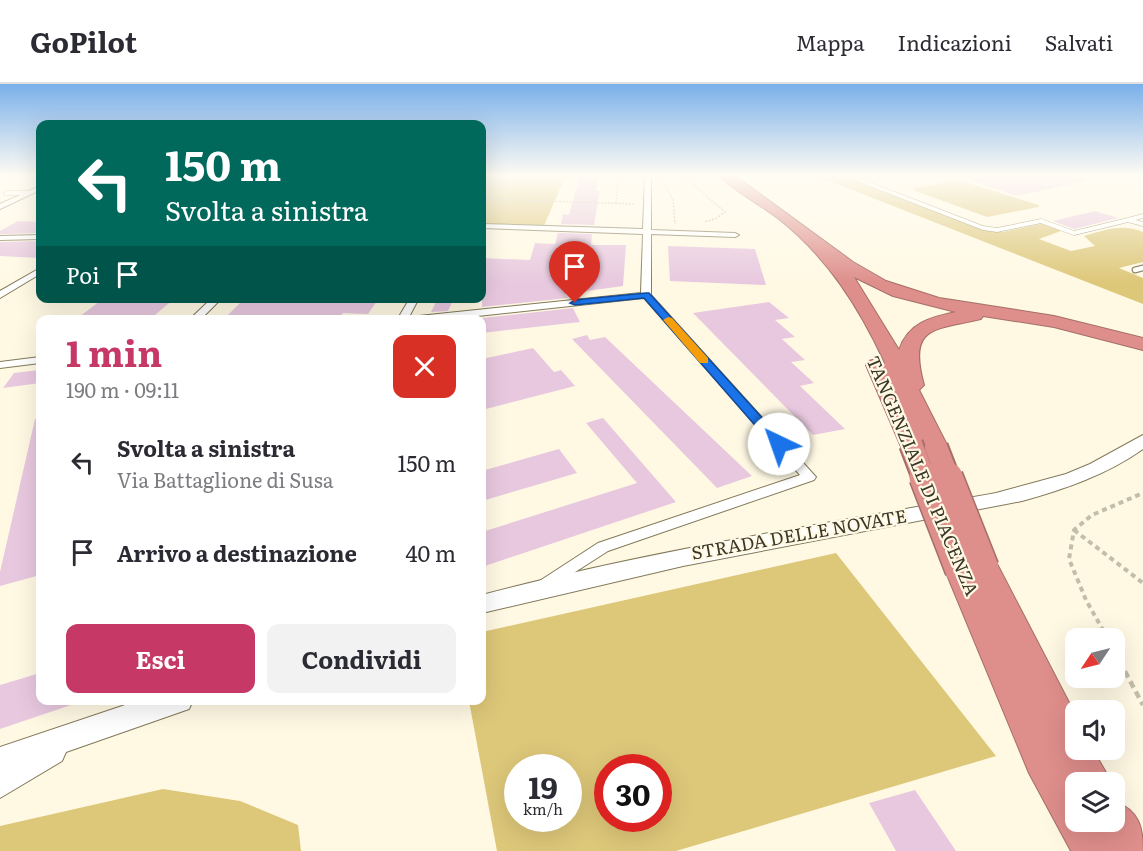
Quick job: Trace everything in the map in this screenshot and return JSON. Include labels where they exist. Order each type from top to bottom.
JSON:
[{"type":"highway","name":"TANGENZIALE DI PIACENZA","points":[[763,211],[790,233],[823,266],[854,313],[923,446]]},
{"type":"highway","name":"TANGENZIALE DI PIACENZA","points":[[776,211],[797,227],[835,265],[868,313],[972,569],[1043,760],[1065,799]]},
{"type":"highway","points":[[797,227],[844,264],[898,292],[950,305],[1065,324],[1143,344]]},
{"type":"highway","points":[[923,446],[907,366],[908,346],[922,330],[945,320],[973,315],[1025,316]]},
{"type":"highway","points":[[1065,324],[1143,354]]},
{"type":"highway","points":[[1120,345],[1143,360]]},
{"type":"highway","name":"TANGENZIALE DI PIACENZA","points":[[972,569],[1085,772]]},
{"type":"highway","points":[[1084,832],[1094,851]]},
{"type":"highway","points":[[1120,832],[1132,851]]},
{"type":"street","points":[[542,587],[603,547],[808,477],[646,295],[648,211]]},
{"type":"street","points":[[486,226],[648,230],[735,235]]},
{"type":"street","points":[[0,238],[36,237]]},
{"type":"street","points":[[0,295],[36,273]]},
{"type":"street","points":[[456,315],[646,295]]},
{"type":"street","points":[[199,315],[213,303]]},
{"type":"street","points":[[0,365],[36,360]]},
{"type":"street","name":"STRADA DELLE NOVATE","points":[[486,603],[542,587],[664,559],[995,500],[1052,487],[1083,476],[1116,459],[1143,441]]},
{"type":"street","points":[[0,760],[164,705]]},
{"type":"street","points":[[0,783],[85,731]]},
{"type":"lane","points":[[939,211],[983,228],[998,230],[1041,221],[1074,233],[1143,216]]},
{"type":"lane","points":[[1128,220],[1143,224]]},
{"type":"lane","points":[[1135,270],[1143,268]]},
{"type":"path","points":[[496,227],[503,211]]},
{"type":"path","points":[[648,230],[676,228],[674,211]]},
{"type":"path","points":[[699,224],[715,219],[725,212],[724,211]]},
{"type":"path","points":[[1102,628],[1086,600],[1069,559],[1074,530],[1092,515],[1143,493]]},
{"type":"path","points":[[1074,530],[1143,583]]},
{"type":"path","points":[[1125,671],[1143,705]]},
{"type":"shaded area","points":[[486,211],[550,211],[543,228],[486,226]]},
{"type":"shaded area","points":[[905,211],[934,211],[982,229],[1003,232],[1044,223],[1061,231],[1039,239],[1071,251],[1095,246],[1084,236],[1114,228],[1128,228],[1143,232],[1143,262],[1119,268],[1143,278],[1143,304]]},
{"type":"shaded area","points":[[970,211],[1019,211],[987,217]]},
{"type":"shaded area","points":[[836,553],[996,756],[676,851],[497,851],[470,705],[486,705],[486,631]]},
{"type":"shaded area","points":[[163,789],[240,801],[298,825],[301,851],[0,851],[0,826]]},
{"type":"building","points":[[570,211],[597,211],[594,225],[561,224],[563,214],[569,215]]},
{"type":"building","points":[[1095,211],[1118,218],[1074,229],[1053,221]]},
{"type":"building","points":[[18,221],[36,222],[36,233],[0,234],[0,231]]},
{"type":"building","points":[[558,233],[592,234],[591,245],[626,245],[623,286],[565,294],[568,298],[482,307],[482,303],[486,303],[486,258],[530,260],[535,243],[555,244]]},
{"type":"building","points":[[36,241],[36,258],[0,256],[0,242]]},
{"type":"building","points":[[668,246],[755,249],[766,285],[670,281]]},
{"type":"building","points":[[769,302],[789,318],[775,320],[795,337],[782,339],[805,360],[791,362],[814,383],[800,386],[845,429],[813,435],[693,313]]},
{"type":"building","points":[[97,303],[169,303],[155,315],[82,315]]},
{"type":"building","points":[[240,303],[376,303],[368,314],[228,315]]},
{"type":"building","points":[[436,303],[452,303],[448,311],[431,312]]},
{"type":"building","points":[[573,308],[580,322],[486,333],[486,318]]},
{"type":"building","points":[[587,335],[590,340],[605,337],[752,476],[717,488],[572,339]]},
{"type":"building","points":[[533,348],[554,372],[561,370],[575,386],[486,409],[486,358]]},
{"type":"building","points":[[36,370],[36,384],[3,388],[14,373]]},
{"type":"building","points":[[603,418],[676,502],[486,566],[486,531],[637,483],[586,423]]},
{"type":"building","points":[[36,419],[36,576],[0,586],[0,572]]},
{"type":"building","points":[[559,449],[577,473],[486,500],[486,470]]},
{"type":"building","points":[[36,674],[36,705],[71,705],[0,729],[0,685]]},
{"type":"building","points":[[915,790],[956,851],[896,851],[869,803]]},
{"type":"slow traffic","points":[[668,320],[704,360]]},
{"type":"route","points":[[575,303],[646,295],[779,444]]}]
